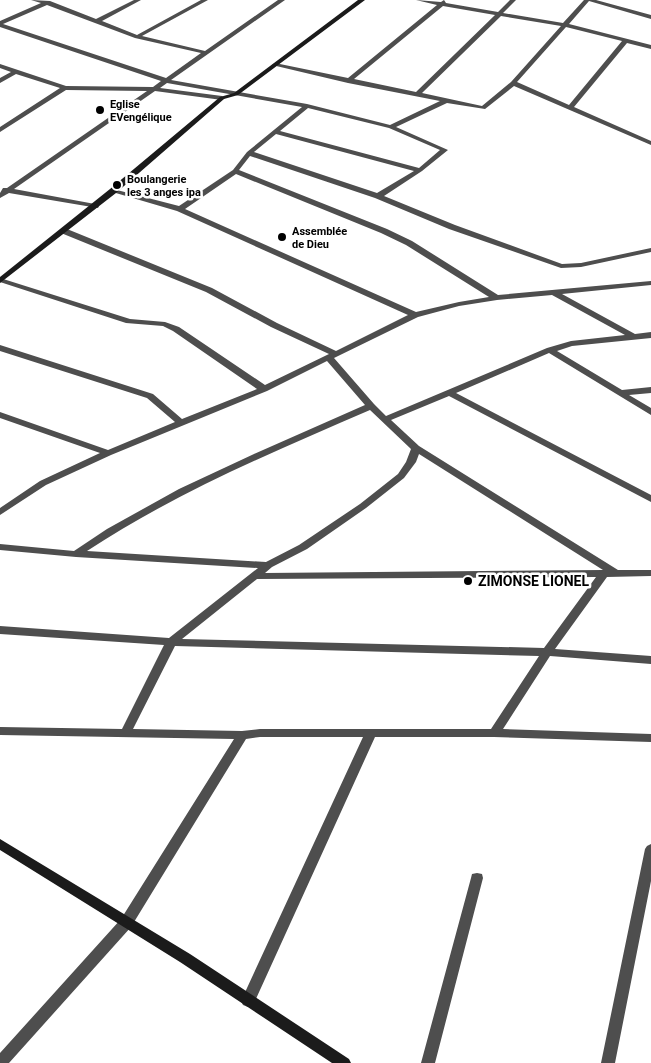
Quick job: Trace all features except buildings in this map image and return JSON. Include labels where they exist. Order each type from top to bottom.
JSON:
[{"type":"main road","points":[[1,281],[95,206],[222,98],[236,94],[362,0]]},
{"type":"main road","points":[[0,844],[185,958],[344,1063]]},
{"type":"street","points":[[34,0],[51,1],[96,22],[137,38],[207,53]]},
{"type":"street","points":[[96,22],[138,0]]},
{"type":"street","points":[[137,38],[205,0]]},
{"type":"street","points":[[0,196],[4,190],[154,88],[168,81],[282,0]]},
{"type":"street","points":[[419,0],[443,2],[566,25],[651,47]]},
{"type":"street","points":[[416,95],[501,14],[513,0]]},
{"type":"street","points":[[275,65],[480,109],[486,108],[512,83],[589,0],[651,17]]},
{"type":"street","points":[[0,24],[51,1]]},
{"type":"street","points":[[348,81],[443,2]]},
{"type":"street","points":[[0,24],[168,81],[307,106],[391,127],[445,150],[420,170],[378,196]]},
{"type":"street","points":[[570,108],[626,40]]},
{"type":"street","points":[[0,66],[65,88],[154,88],[222,98]]},
{"type":"street","points":[[0,82],[16,71]]},
{"type":"street","points":[[512,83],[651,143]]},
{"type":"street","points":[[0,130],[65,88]]},
{"type":"street","points":[[391,127],[445,101]]},
{"type":"street","points":[[180,209],[235,171],[249,153],[307,106]]},
{"type":"street","points":[[275,132],[420,170]]},
{"type":"street","points":[[249,153],[378,196],[452,227],[561,266],[582,265],[651,250]]},
{"type":"street","points":[[235,171],[384,230],[409,243],[497,298]]},
{"type":"street","points":[[4,190],[95,206]]},
{"type":"street","points":[[113,191],[180,209],[415,315]]},
{"type":"street","points":[[64,231],[209,290],[333,356],[370,406],[416,448],[609,573]]},
{"type":"street","points":[[1,281],[129,321],[154,322],[170,326],[264,389]]},
{"type":"street","points":[[0,512],[43,483],[108,453],[264,389],[415,315],[459,304],[497,298],[651,284]]},
{"type":"street","points":[[554,292],[634,337]]},
{"type":"street","points":[[386,419],[550,350],[571,344],[651,335]]},
{"type":"street","points":[[0,348],[150,396],[180,423]]},
{"type":"street","points":[[550,350],[651,412]]},
{"type":"street","points":[[620,393],[651,390]]},
{"type":"street","points":[[448,392],[651,499]]},
{"type":"street","points":[[76,554],[127,520],[250,459],[370,406]]},
{"type":"street","points":[[0,415],[108,453]]},
{"type":"street","points":[[125,734],[171,642],[268,565],[304,546],[363,506],[394,482],[411,462],[416,448]]},
{"type":"street","points":[[0,547],[76,554],[268,565]]},
{"type":"street","points":[[494,733],[547,652],[609,573]]},
{"type":"street","points":[[255,576],[651,573]]},
{"type":"street","points":[[0,630],[171,642],[547,652],[651,660]]},
{"type":"street","points":[[0,731],[242,735],[260,733],[494,733],[651,738]]},
{"type":"street","points":[[248,1001],[371,733]]},
{"type":"street","points":[[0,1063],[126,923],[242,735]]},
{"type":"street","points":[[608,1063],[651,849]]},
{"type":"street","points":[[428,1063],[477,878]]},
{"type":"place","name":"Eglise EVengélique","points":[[100,110]]},
{"type":"place","name":"Boulangerie les 3 anges ipa","points":[[117,185]]},
{"type":"place","name":"Assemblée de Dieu","points":[[282,237]]},
{"type":"place","name":"ZIMONSE LIONEL","points":[[468,581]]}]
